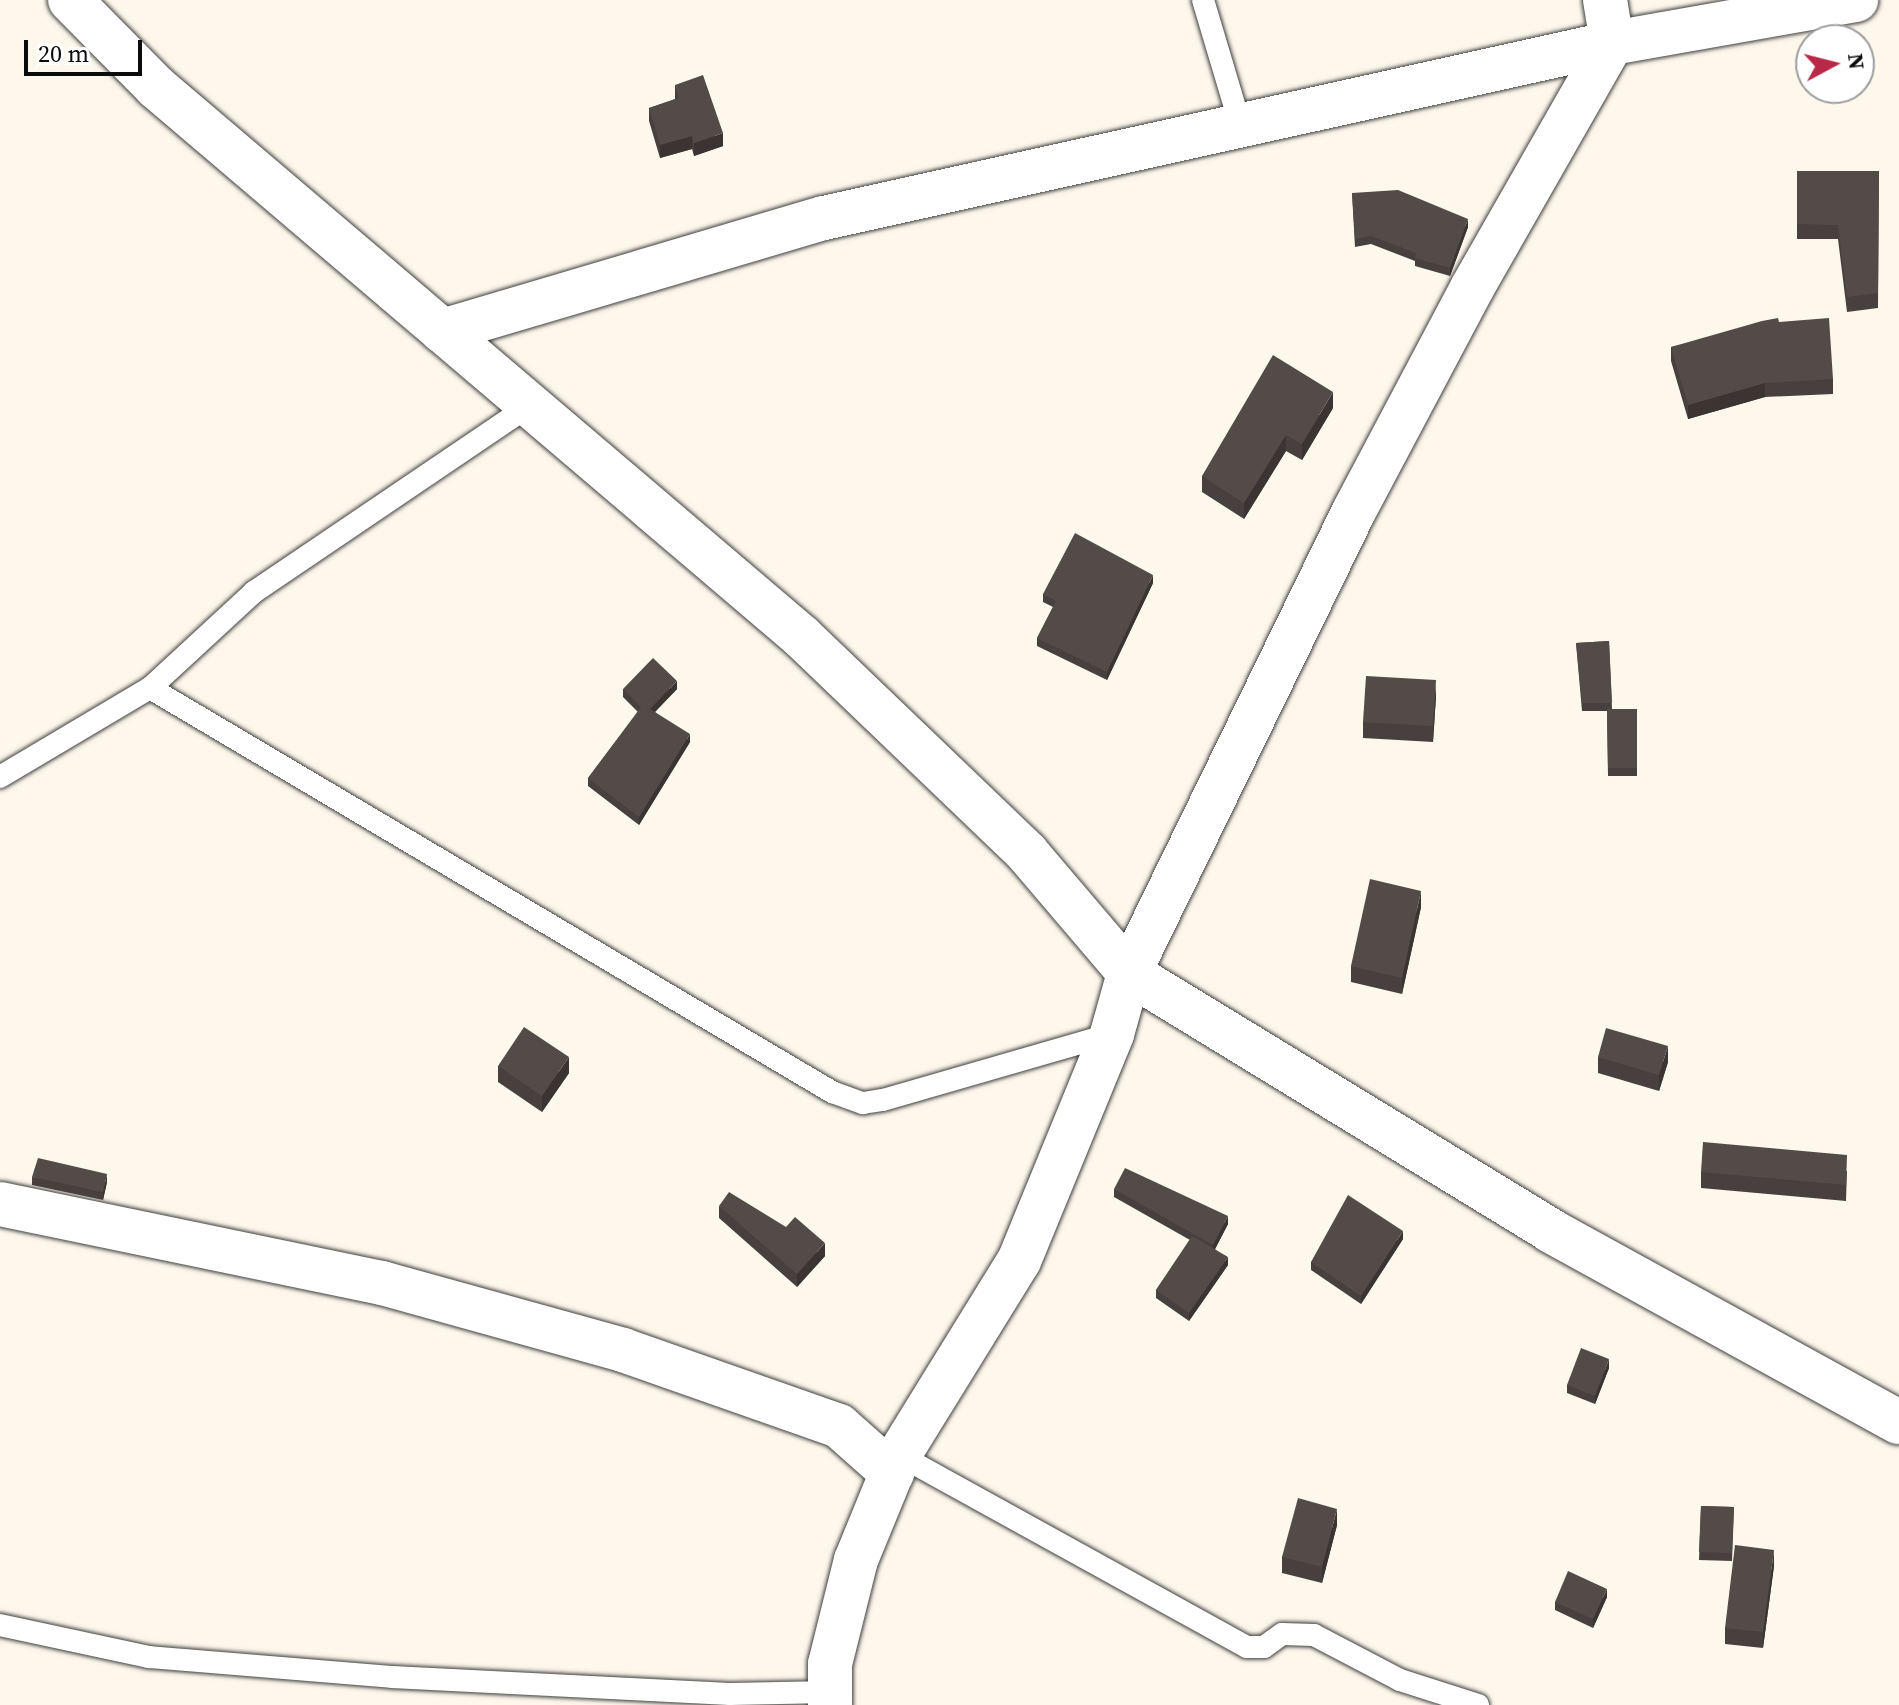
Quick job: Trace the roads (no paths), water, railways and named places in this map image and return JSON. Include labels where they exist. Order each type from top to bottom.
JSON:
[{"type":"street","points":[[70,0],[156,87],[802,637],[1027,853],[1129,973],[1551,1231],[1899,1422]]},
{"type":"street","points":[[830,1698],[830,1664],[856,1560],[895,1464],[1019,1261],[1112,1034],[1129,973],[1354,511],[1472,288],[1612,43],[1605,0]]},
{"type":"street","points":[[442,331],[824,218],[1612,43],[1856,0]]},
{"type":"street","points":[[0,1204],[382,1283],[609,1345],[839,1426],[895,1464]]},
{"type":"lane","points":[[1203,0],[1240,124]]},
{"type":"lane","points":[[0,777],[150,688],[254,592],[530,405]]},
{"type":"lane","points":[[150,688],[832,1092],[863,1103],[883,1100],[1112,1034]]},
{"type":"lane","points":[[895,1464],[1247,1647],[1264,1647],[1282,1634],[1314,1635],[1400,1680],[1478,1705]]},
{"type":"lane","points":[[0,1625],[149,1657],[377,1676],[830,1698]]}]
